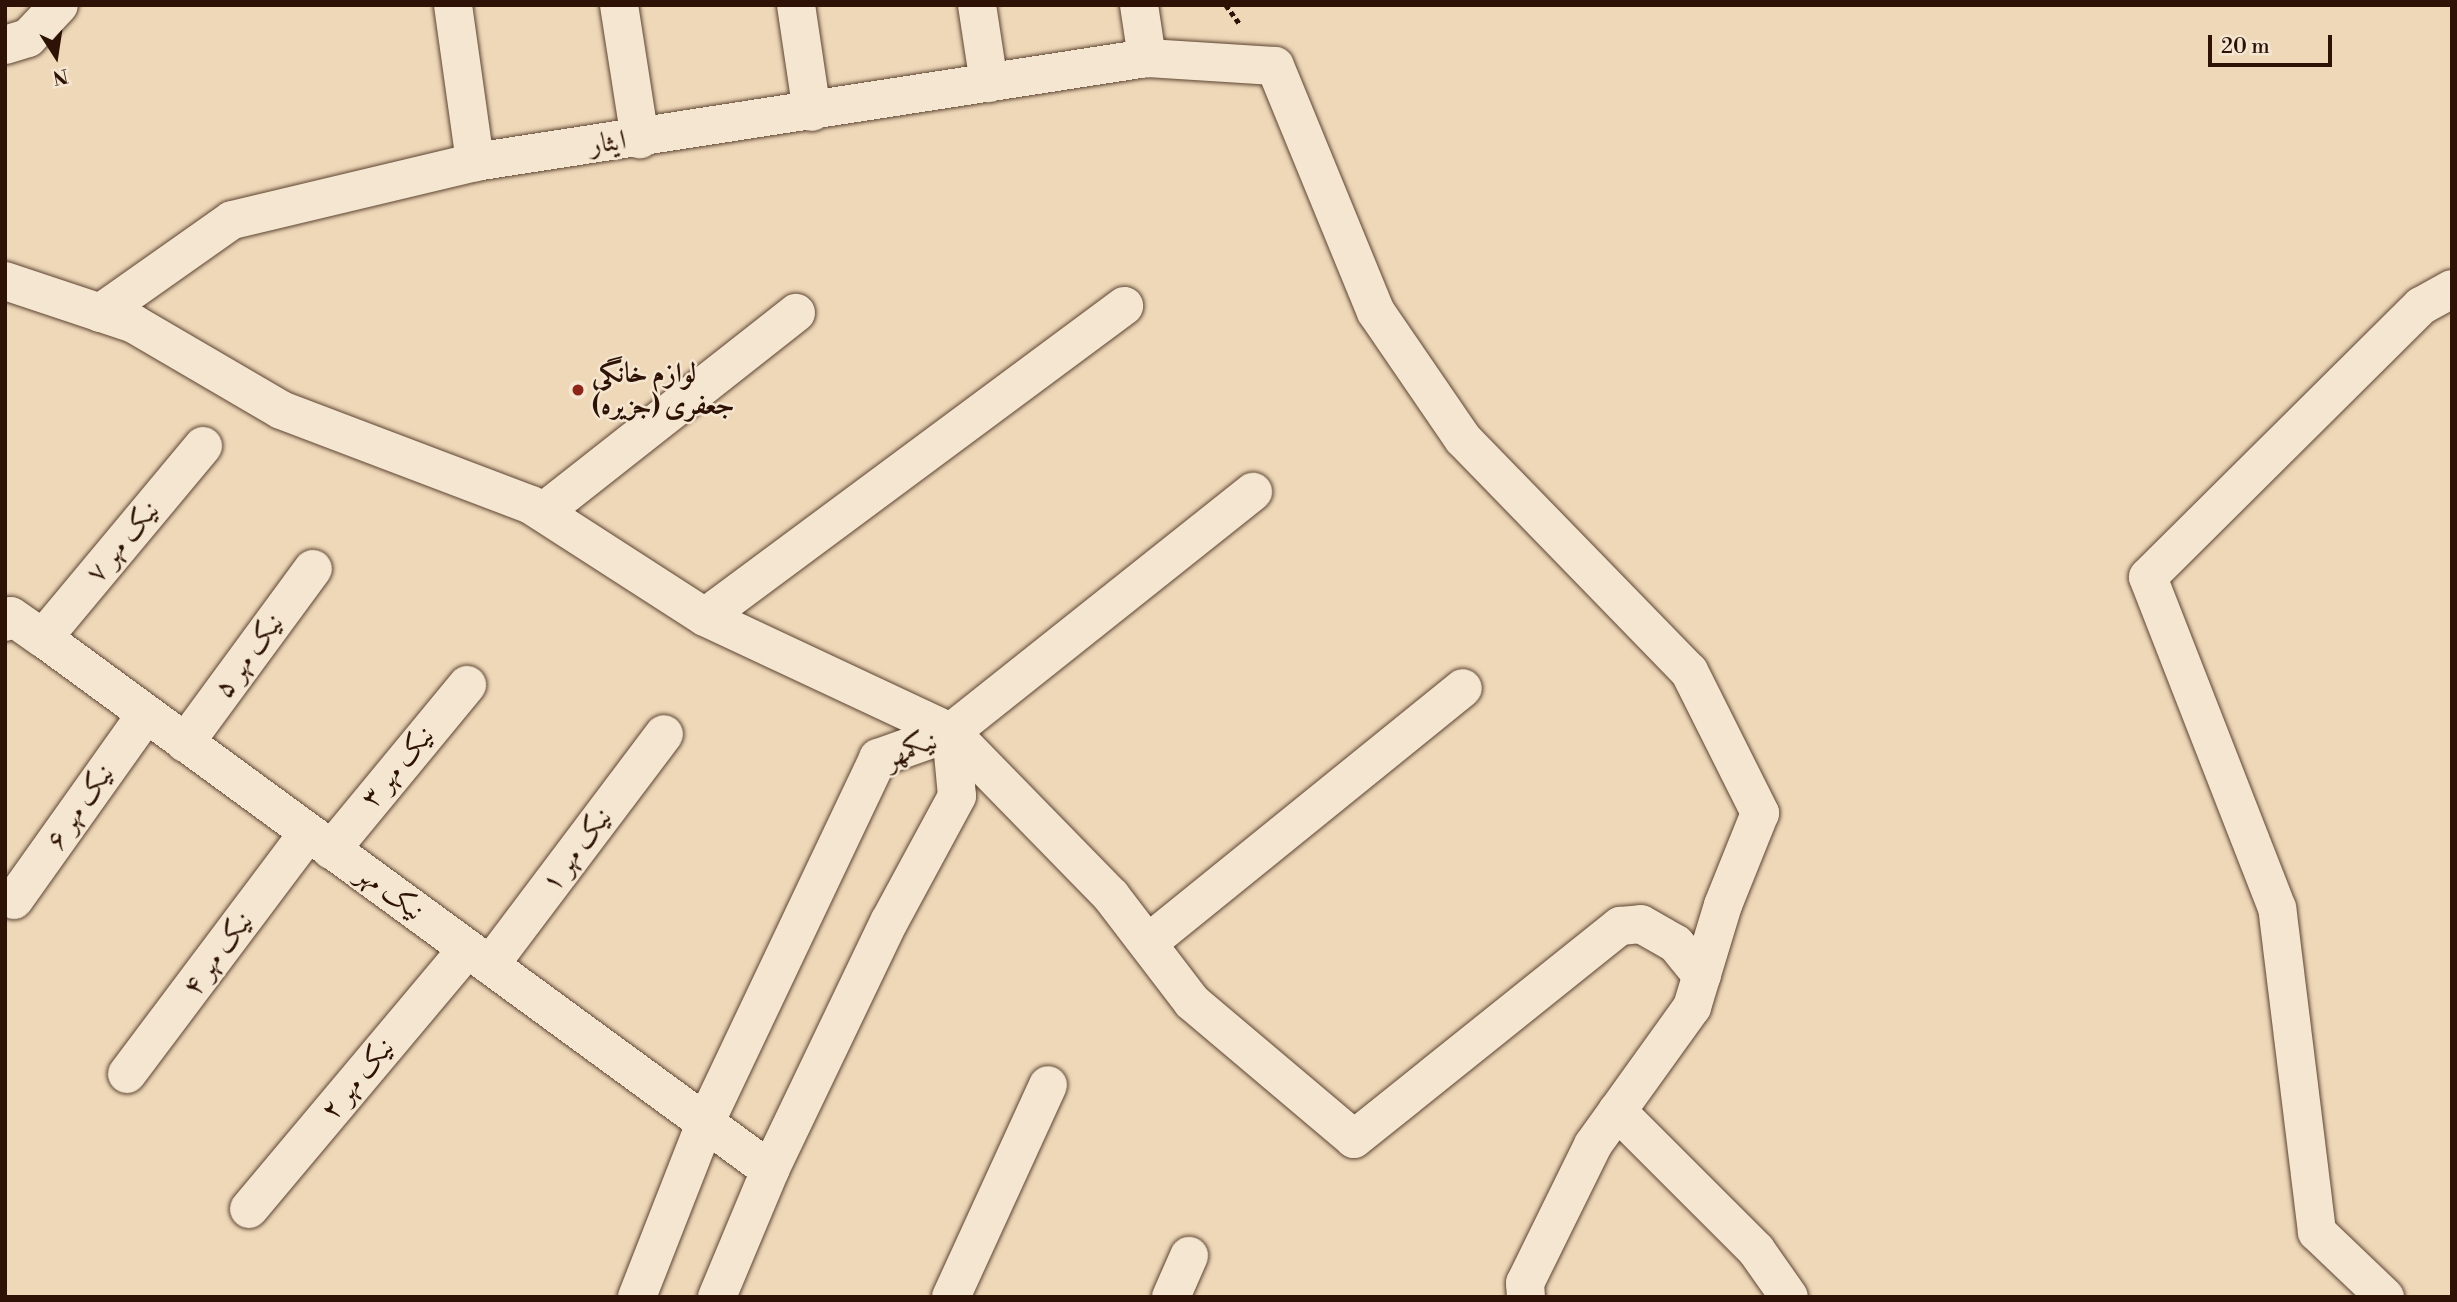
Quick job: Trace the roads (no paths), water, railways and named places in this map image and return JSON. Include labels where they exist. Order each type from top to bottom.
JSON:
[{"type":"street","points":[[13,35],[59,5]]},
{"type":"street","points":[[453,5],[475,162]]},
{"type":"street","points":[[619,5],[640,139]]},
{"type":"street","points":[[796,5],[812,112]]},
{"type":"street","points":[[977,5],[989,83]]},
{"type":"street","points":[[1139,5],[1147,58]]},
{"type":"street","name":"ایثار","points":[[100,313],[232,220],[475,162],[640,139],[1147,58],[1275,66],[1376,312],[1463,439],[1689,671],[1760,813],[1723,905],[1702,976]]},
{"type":"street","points":[[5,281],[134,324],[281,410],[531,505],[705,617],[951,732],[1111,896],[1192,1002],[1354,1139],[1620,926],[1641,924],[1676,944],[1702,976],[1692,1007],[1593,1145],[1525,1283],[1526,1297]]},
{"type":"street","points":[[2385,1297],[2317,1232],[2277,908],[2148,577],[2421,306],[2452,289]]},
{"type":"street","points":[[705,617],[1125,306]]},
{"type":"street","points":[[543,512],[796,313]]},
{"type":"street","name":"نیک مهر ۷","points":[[43,638],[203,446]]},
{"type":"street","points":[[951,732],[1253,492]]},
{"type":"street","name":"نیک مهر ۵","points":[[186,743],[313,569]]},
{"type":"street","name":"نیک مهر","points":[[8,619],[43,638],[770,1170]]},
{"type":"street","name":"نیک مهر ۳","points":[[319,841],[467,685]]},
{"type":"street","points":[[1148,943],[1463,688]]},
{"type":"street","name":"نیک مهر ۶","points":[[14,900],[146,714]]},
{"type":"street","name":"نیکمهر","points":[[637,1297],[706,1121],[878,758],[951,732],[957,796],[889,922],[770,1170],[717,1297]]},
{"type":"street","name":"نیک مهر ۱","points":[[479,957],[664,734]]},
{"type":"street","name":"نیک مهر ۴","points":[[127,1074],[319,841]]},
{"type":"street","name":"نیک مهر ۲","points":[[249,1209],[479,957]]},
{"type":"street","points":[[951,1297],[1048,1085]]},
{"type":"street","points":[[1617,1111],[1756,1250],[1789,1297]]},
{"type":"street","points":[[1171,1297],[1189,1256]]},
{"type":"place","name":"لوازم خانگی جعفری (جزیره)","points":[[578,390]]}]
